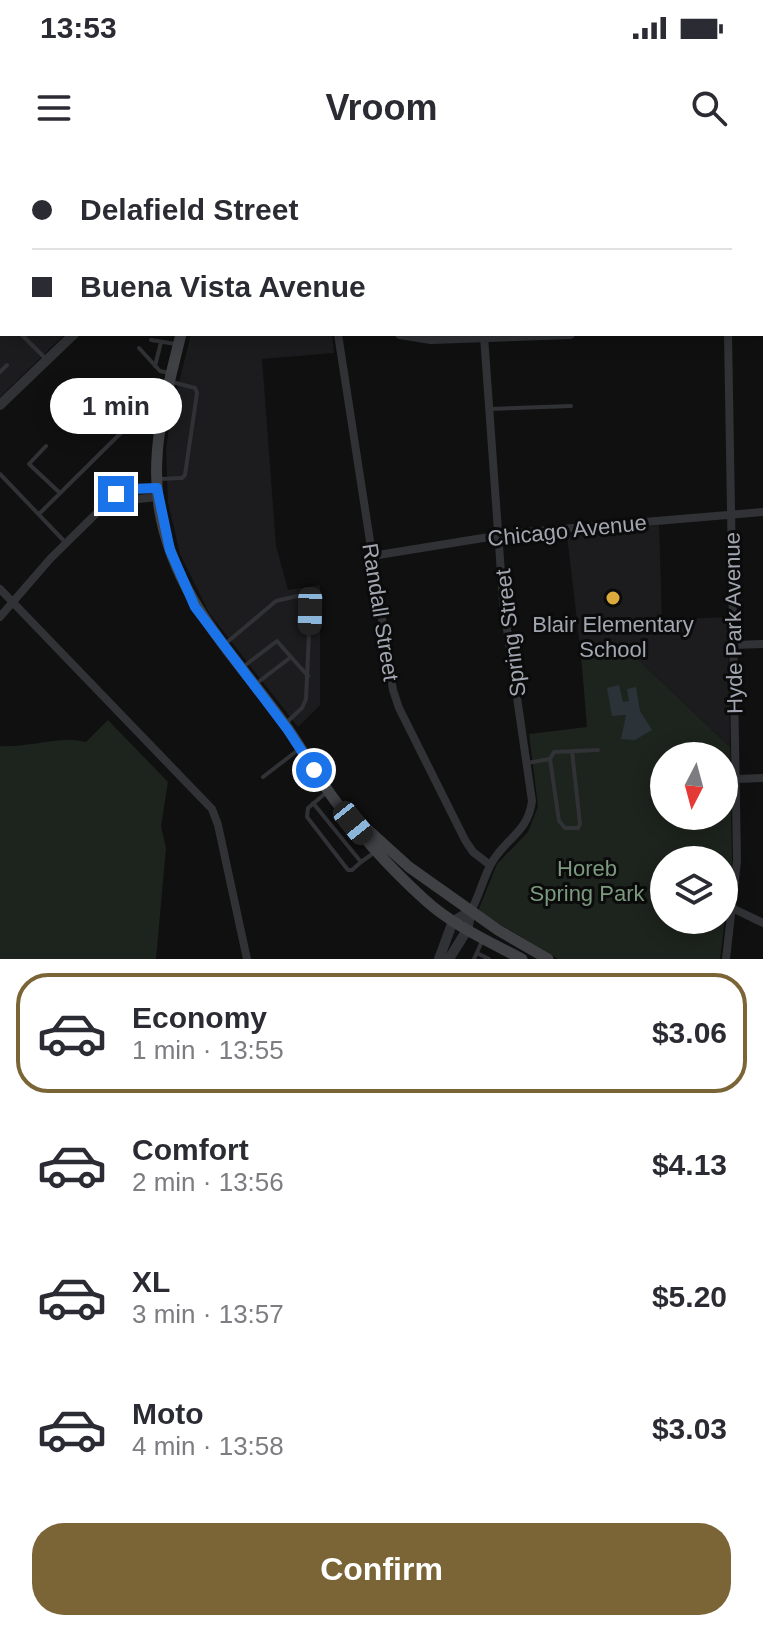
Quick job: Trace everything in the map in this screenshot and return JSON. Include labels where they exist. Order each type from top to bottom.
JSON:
[{"type":"main road","points":[[180,339],[160,421],[157,488],[164,531],[175,566],[195,607],[284,724],[329,791],[376,850],[425,900],[453,921],[522,959]]},
{"type":"main road","points":[[338,803],[409,867],[471,911],[548,959]]},
{"type":"street","points":[[0,405],[72,336]]},
{"type":"street","name":"Randall Street","points":[[338,336],[395,699],[465,840],[473,852],[490,865]]},
{"type":"street","points":[[412,336],[431,339],[484,336]]},
{"type":"street","name":"Spring Street","points":[[471,911],[490,865],[524,826],[531,812],[531,789],[506,629],[484,336]]},
{"type":"street","name":"Hyde Park Avenue","points":[[728,336],[736,742]]},
{"type":"street","points":[[0,617],[107,502],[122,491],[157,488]]},
{"type":"street","name":"Chicago Avenue","points":[[372,556],[499,535],[763,512]]},
{"type":"street","points":[[0,589],[212,809],[247,959]]},
{"type":"street","points":[[733,645],[763,644]]},
{"type":"street","points":[[738,779],[763,778]]},
{"type":"street","points":[[439,959],[453,921],[471,911]]},
{"type":"street","points":[[449,959],[467,930],[471,911]]},
{"type":"street","points":[[738,911],[763,923]]},
{"type":"street","name":"Hyde Park Avenue","points":[[726,959],[729,934]]},
{"type":"lane","points":[[23,336],[47,360]]},
{"type":"lane","points":[[151,340],[180,339]]},
{"type":"lane","points":[[155,366],[161,342]]},
{"type":"lane","points":[[139,348],[160,371],[195,388],[197,393],[185,475],[157,488]]},
{"type":"lane","points":[[0,372],[7,365]]},
{"type":"lane","points":[[489,409],[571,406]]},
{"type":"lane","points":[[40,513],[135,419],[160,421]]},
{"type":"lane","points":[[46,446],[29,464],[60,493]]},
{"type":"lane","points":[[0,474],[66,543]]},
{"type":"lane","points":[[224,646],[276,601],[297,596],[310,611],[309,677],[302,708],[284,724]]},
{"type":"lane","points":[[241,669],[277,641],[309,677]]},
{"type":"lane","points":[[254,685],[291,657]]},
{"type":"lane","points":[[263,777],[300,748]]},
{"type":"lane","points":[[572,751],[578,828],[565,828],[559,821],[550,759],[554,752],[572,751],[598,750]]},
{"type":"lane","points":[[527,763],[550,759]]},
{"type":"lane","points":[[329,791],[306,813],[348,870],[376,850]]},
{"type":"lane","points":[[313,803],[361,862]]},
{"type":"lane","points":[[474,959],[483,938]]},
{"type":"lane","points":[[477,953],[489,959]]},
{"type":"shaded area","points":[[0,336],[63,336],[0,397]]},
{"type":"shaded area","points":[[191,336],[332,336],[334,353],[262,359],[276,546],[288,590],[320,585],[320,705],[298,727],[209,613],[180,554],[168,502],[166,450],[170,419]]},
{"type":"shaded area","points":[[659,525],[662,620],[728,617],[730,742],[725,742],[630,652],[581,655],[567,535]]},
{"type":"shaded area","points":[[619,685],[623,702],[629,701],[627,689],[636,687],[640,711],[652,730],[635,740],[621,739],[626,715],[612,716],[607,688]]},
{"type":"green space","name":"Horeb Spring Park","points":[[630,652],[725,742],[650,742],[650,830],[731,830],[732,846],[650,846],[650,934],[723,934],[720,959],[558,959],[478,911],[497,864],[528,832],[538,806],[529,734],[587,727],[581,655]]},
{"type":"green space","points":[[108,720],[168,782],[161,826],[166,848],[156,959],[0,959],[0,746],[66,740],[86,742]]},
{"type":"place","name":"Blair Elementary School","points":[[613,598]]},
{"type":"route","points":[[116,494],[130,489],[157,488],[164,531],[175,566],[195,607],[288,730],[314,770]]}]
